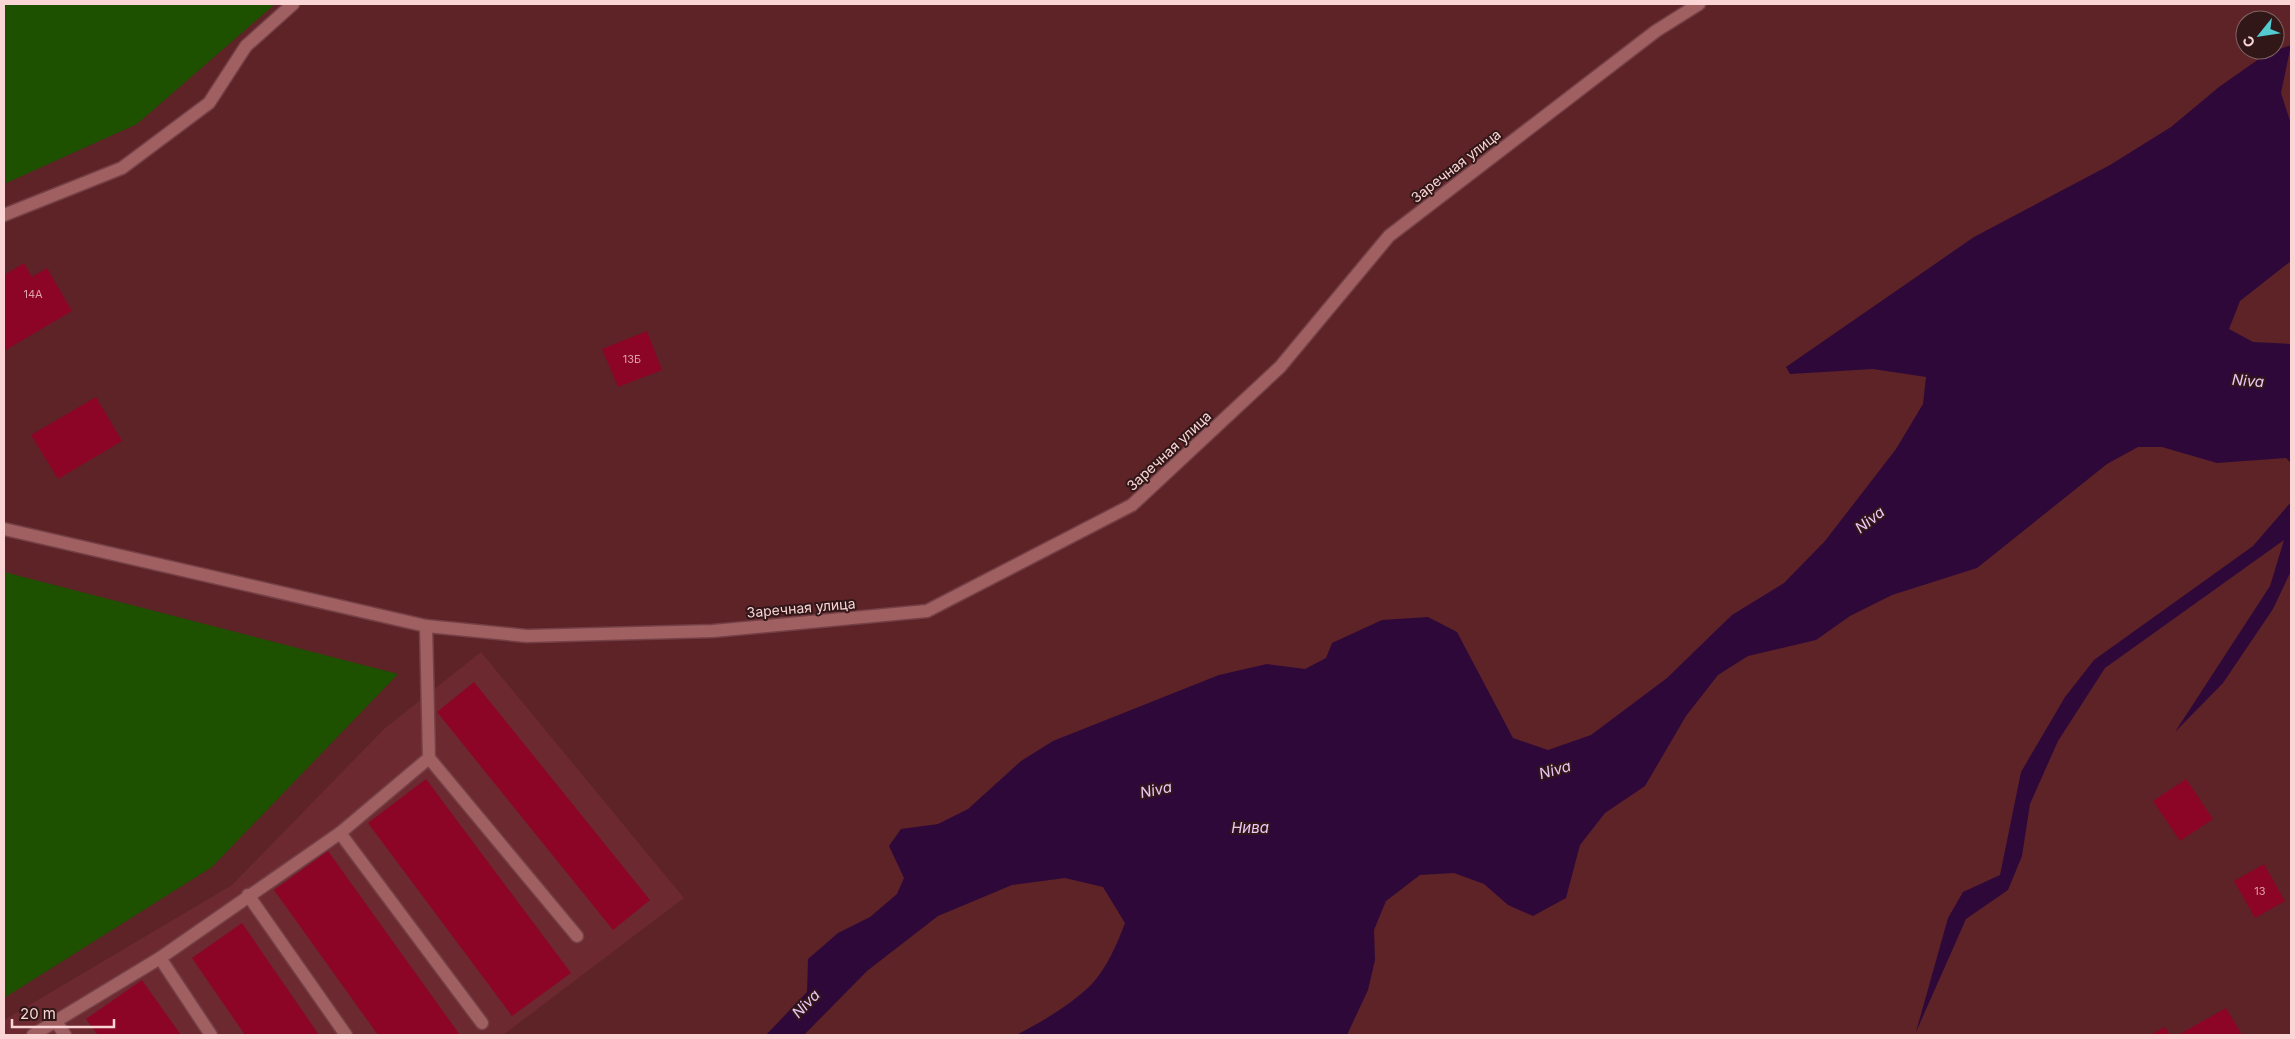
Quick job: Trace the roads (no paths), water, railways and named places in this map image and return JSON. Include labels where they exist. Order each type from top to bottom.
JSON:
[{"type":"street","points":[[4,215],[122,168],[209,103],[246,46],[293,4]]},
{"type":"street","name":"Заречная улица","points":[[4,529],[426,626],[527,636],[713,631],[926,611],[1132,506],[1280,367],[1389,236],[1656,31],[1699,4]]},
{"type":"street","points":[[426,626],[430,758],[577,936]]},
{"type":"street","points":[[33,1035],[160,958],[248,895],[340,833],[430,758]]},
{"type":"street","points":[[340,833],[482,1023]]},
{"type":"street","points":[[248,895],[346,1035]]},
{"type":"street","points":[[160,958],[212,1035]]},
{"type":"street","points":[[56,1022],[65,1035]]},
{"type":"water","name":"Нива","points":[[2291,45],[2281,93],[2291,124],[2291,261],[2240,301],[2229,329],[2253,342],[2291,344],[2291,463],[2286,458],[2217,463],[2162,447],[2138,447],[2107,464],[1977,568],[1892,595],[1850,616],[1816,640],[1748,656],[1718,675],[1686,716],[1645,786],[1605,813],[1580,845],[1566,898],[1533,916],[1508,905],[1484,884],[1454,873],[1420,875],[1386,901],[1374,930],[1375,960],[1368,990],[1347,1035],[1016,1035],[1055,1013],[1091,985],[1107,963],[1125,923],[1103,887],[1065,878],[1012,885],[938,916],[867,971],[804,1035],[766,1035],[807,992],[808,959],[838,933],[870,917],[897,894],[904,878],[889,846],[901,829],[938,824],[968,809],[1021,761],[1053,741],[1219,675],[1267,664],[1305,669],[1326,658],[1332,643],[1382,620],[1428,617],[1457,632],[1513,738],[1548,750],[1591,735],[1667,678],[1732,615],[1784,583],[1825,541],[1896,449],[1923,404],[1926,377],[1873,369],[1790,374],[1786,367],[1974,237],[2110,165],[2171,127],[2219,87],[2257,60],[2285,60],[2285,47]]},
{"type":"water","points":[[2291,502],[2291,571],[2273,609],[2223,683],[2175,732],[2270,586],[2284,540],[2105,668],[2058,741],[2030,804],[2022,856],[2008,890],[1966,919],[1916,1032],[1948,918],[1963,892],[2000,875],[2021,772],[2065,697],[2094,660],[2253,546]]},
{"type":"water label","name":"Niva","points":[[2248,381]]},
{"type":"water label","name":"Niva","points":[[1870,520]]},
{"type":"water label","name":"Niva","points":[[1555,770]]},
{"type":"water label","name":"Niva","points":[[1156,790]]},
{"type":"water label","name":"Niva","points":[[806,1004]]}]
